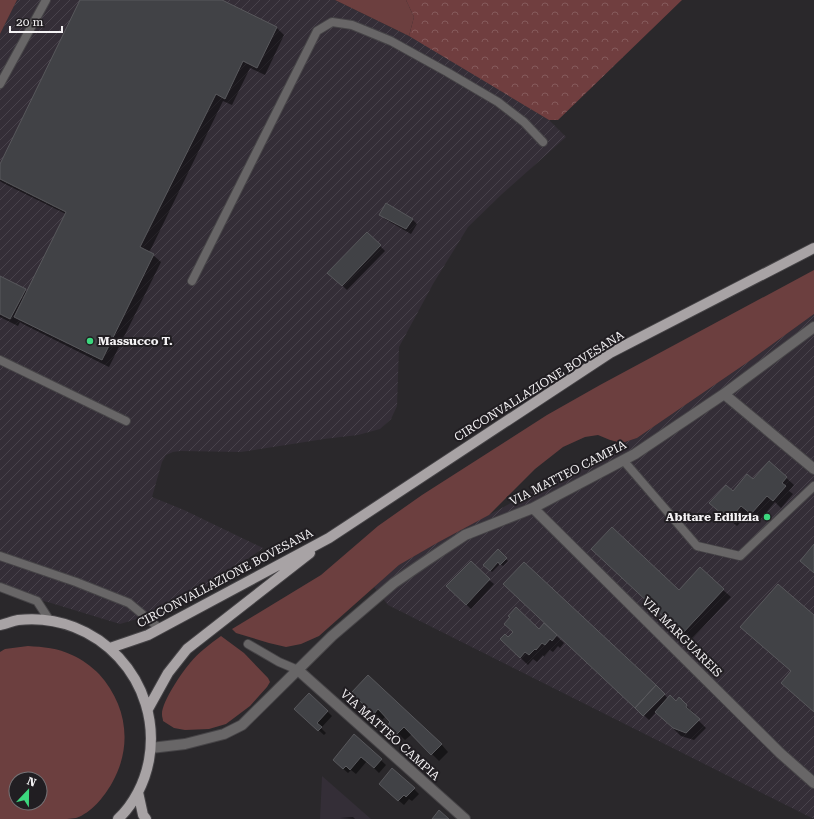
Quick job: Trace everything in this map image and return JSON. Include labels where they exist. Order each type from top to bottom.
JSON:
[{"type":"main road","name":"CIRCONVALLAZIONE BOVESANA","points":[[148,709],[168,673],[187,649],[329,538],[610,353],[814,248]]},
{"type":"main road","name":"CIRCONVALLAZIONE BOVESANA","points":[[110,648],[148,635],[329,538]]},
{"type":"main road","points":[[0,625],[18,620],[50,621],[82,630],[110,648],[134,675],[148,709],[151,728],[151,748],[147,771],[138,792],[118,819]]},
{"type":"main road","points":[[138,792],[143,815],[146,819]]},
{"type":"street","name":"VIA MATTEO CAMPIA","points":[[151,748],[185,744],[224,734],[242,725],[332,636],[394,583],[426,560],[465,535],[533,508],[635,454],[724,394],[814,327]]},
{"type":"street","points":[[724,394],[814,469]]},
{"type":"street","name":"VIA MARGUAREIS","points":[[533,508],[780,753],[814,783]]},
{"type":"street","name":"VIA MATTEO CAMPIA","points":[[298,670],[465,819]]},
{"type":"lane","points":[[0,84],[46,0]]},
{"type":"lane","points":[[192,281],[317,31],[332,22],[352,25],[384,39],[447,72],[498,102],[524,122],[543,142]]},
{"type":"lane","points":[[0,360],[126,421]]},
{"type":"lane","points":[[623,460],[696,546],[740,556],[814,486]]},
{"type":"lane","points":[[0,556],[76,582],[129,604],[159,628]]},
{"type":"lane","points":[[0,587],[36,601],[50,621]]},
{"type":"lane","points":[[248,644],[279,662],[298,670]]},
{"type":"shaded area","points":[[0,0],[17,0],[0,34]]},
{"type":"shaded area","points":[[17,0],[335,0],[409,36],[438,52],[549,120],[566,137],[502,194],[468,227],[433,284],[399,347],[397,406],[391,419],[380,429],[358,435],[241,452],[180,451],[166,455],[162,462],[152,497],[184,510],[263,548],[221,578],[161,612],[120,624],[51,603],[0,590],[0,34]]},
{"type":"shaded area","points":[[335,0],[406,0],[414,17],[409,36]]},
{"type":"shaded area","points":[[814,270],[814,314],[748,362],[637,438],[622,443],[598,435],[585,437],[563,447],[535,469],[489,515],[399,565],[319,636],[301,644],[286,647],[236,633],[232,629],[321,575],[378,526],[422,495],[547,415]]},
{"type":"shaded area","points":[[814,314],[814,819],[388,605],[374,587],[399,565],[437,543],[622,443],[637,438],[748,362]]},
{"type":"shaded area","points":[[221,636],[244,653],[270,682],[250,706],[226,724],[209,729],[185,730],[174,728],[163,721],[162,716],[168,696],[182,673],[193,659]]},
{"type":"shaded area","points":[[28,646],[45,647],[67,653],[87,663],[99,674],[116,699],[124,726],[123,755],[119,769],[105,794],[82,816],[67,819],[0,819],[0,652],[5,649]]},
{"type":"shaded area","points":[[322,776],[371,819],[320,819]]},
{"type":"green space","points":[[406,0],[682,0],[558,120],[549,120],[409,36],[414,17]]},
{"type":"building","points":[[80,0],[222,0],[277,27],[257,68],[243,61],[225,99],[216,94],[140,247],[154,254],[102,360],[14,317],[66,212],[0,179],[0,164]]},
{"type":"building","points":[[386,203],[413,219],[406,229],[379,215]]},
{"type":"building","points":[[367,232],[381,245],[342,286],[327,273]]},
{"type":"building","points":[[0,276],[26,289],[10,319],[0,314]]},
{"type":"building","points":[[769,461],[787,477],[782,483],[786,486],[773,501],[767,496],[751,514],[741,506],[729,520],[709,503],[726,485],[733,491],[747,474],[753,479]]},
{"type":"building","points":[[612,527],[679,590],[700,567],[724,589],[682,634],[591,549]]},
{"type":"building","points":[[814,544],[814,573],[800,561]]},
{"type":"building","points":[[498,549],[507,558],[500,565],[498,562],[490,571],[483,565]]},
{"type":"building","points":[[471,561],[490,579],[466,605],[446,586]]},
{"type":"building","points":[[524,562],[656,685],[635,708],[503,584]]},
{"type":"building","points":[[778,584],[814,615],[814,712],[781,683],[791,671],[740,627]]},
{"type":"building","points":[[516,607],[539,629],[544,623],[557,635],[552,641],[550,639],[545,645],[542,643],[529,655],[525,652],[520,658],[500,639],[505,634],[508,637],[513,632],[504,624],[510,617],[508,616]]},
{"type":"building","points":[[368,675],[442,744],[431,755],[404,727],[397,734],[388,725],[390,722],[378,709],[374,714],[351,693]]},
{"type":"building","points":[[656,685],[665,694],[643,716],[635,708]]},
{"type":"building","points":[[309,693],[328,711],[317,723],[322,727],[318,731],[294,709]]},
{"type":"building","points":[[670,695],[676,701],[679,697],[687,705],[686,707],[700,719],[686,733],[673,728],[655,712]]},
{"type":"building","points":[[354,734],[382,759],[374,768],[361,757],[350,770],[346,766],[343,769],[333,760]]},
{"type":"building","points":[[392,768],[415,788],[406,797],[404,795],[398,801],[379,784]]},
{"type":"building","points":[[439,810],[449,819],[432,819]]},
{"type":"place","name":"Massucco T.","points":[[90,341]]},
{"type":"place","name":"Abitare Edilizia","points":[[767,517]]}]
